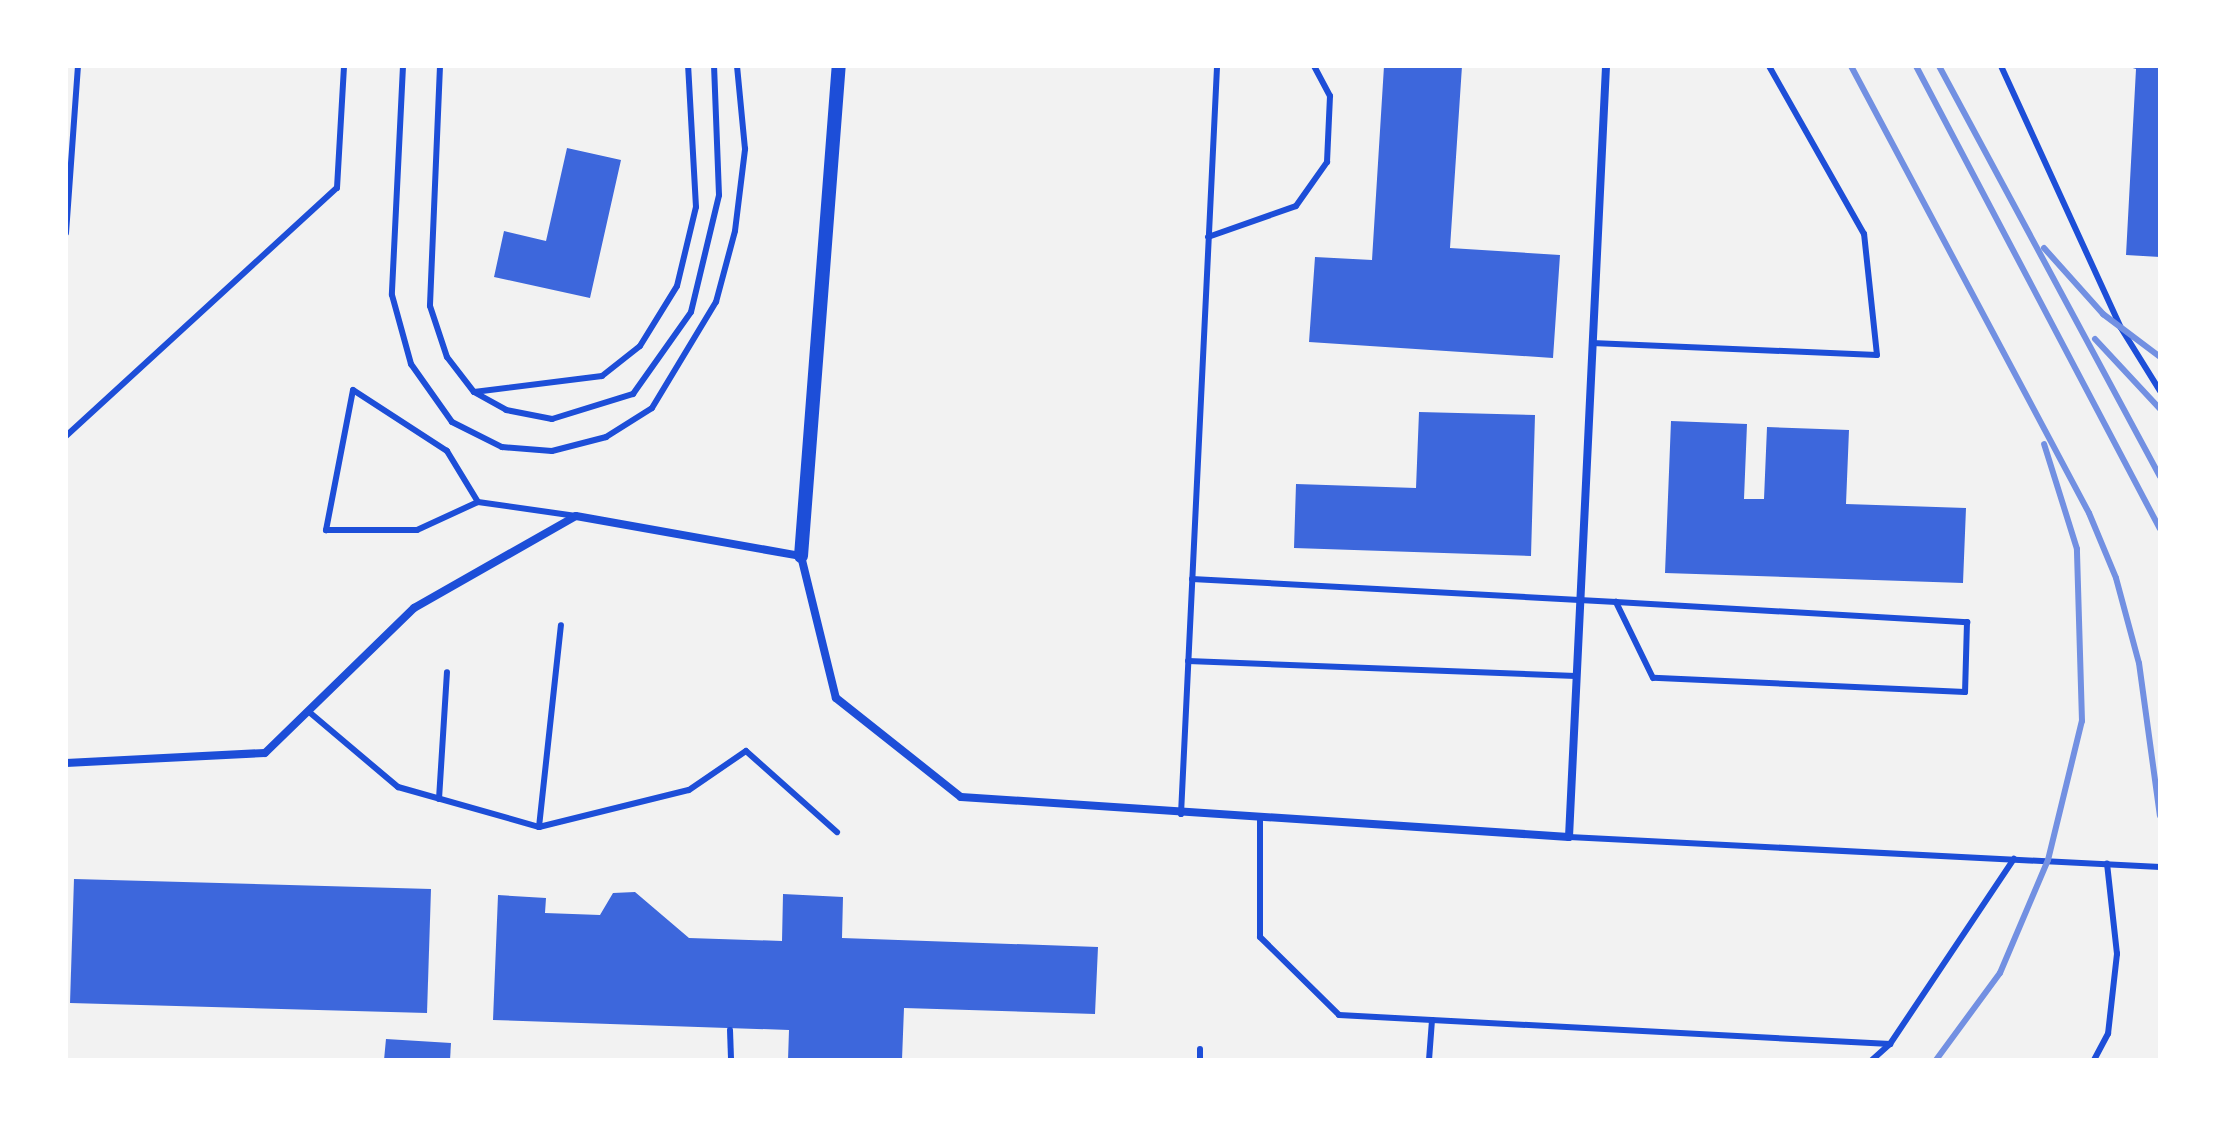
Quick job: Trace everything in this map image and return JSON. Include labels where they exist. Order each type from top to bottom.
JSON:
[{"type":"street","points":[[839,66],[801,556],[836,698],[961,797],[1181,815],[1569,837],[1606,66]]},
{"type":"street","points":[[66,763],[265,753],[414,608],[576,516],[801,556]]},
{"type":"lane","points":[[66,233],[78,66]]},
{"type":"lane","points":[[66,436],[337,188],[344,66]]},
{"type":"lane","points":[[403,66],[392,295],[411,364],[452,422],[502,447],[552,451],[606,437],[652,408],[716,302],[735,231],[745,149],[737,66]]},
{"type":"lane","points":[[440,66],[430,306],[447,357],[474,392],[506,410],[552,419],[633,394],[660,360],[691,312],[709,262],[719,195],[714,66]]},
{"type":"lane","points":[[474,392],[602,376],[640,346],[677,286],[696,207],[688,66]]},
{"type":"lane","points":[[1181,815],[1217,66]]},
{"type":"lane","points":[[1208,237],[1296,206],[1327,162],[1330,96],[1314,66]]},
{"type":"lane","points":[[1592,343],[1877,355],[1864,234],[1769,66]]},
{"type":"lane","points":[[2001,66],[2121,328],[2160,391]]},
{"type":"lane","points":[[478,502],[447,451],[353,390],[326,530],[417,530],[478,502],[576,516]]},
{"type":"lane","points":[[1192,579],[1616,602],[1967,622],[1965,692],[1653,678],[1616,602]]},
{"type":"lane","points":[[539,827],[561,625]]},
{"type":"lane","points":[[1188,661],[1576,676]]},
{"type":"lane","points":[[439,799],[447,672]]},
{"type":"lane","points":[[308,711],[398,787],[539,827],[689,790],[746,751],[837,832]]},
{"type":"lane","points":[[1260,820],[1260,937],[1339,1015],[1890,1044]]},
{"type":"lane","points":[[1569,837],[2160,867]]},
{"type":"lane","points":[[1872,1060],[1890,1044],[2014,859]]},
{"type":"lane","points":[[2094,1060],[2108,1034],[2117,954],[2107,864]]},
{"type":"lane","points":[[1429,1060],[1432,1020]]},
{"type":"lane","points":[[730,1030],[731,1060]]},
{"type":"lane","points":[[1200,1049],[1200,1060]]},
{"type":"building","points":[[1384,66],[1462,66],[1450,248],[1560,255],[1553,358],[1309,342],[1315,257],[1372,260]]},
{"type":"building","points":[[2126,66],[2160,66],[2160,257],[2126,255],[2136,69]]},
{"type":"building","points":[[567,148],[621,160],[590,298],[494,277],[504,231],[546,241]]},
{"type":"building","points":[[1419,412],[1535,415],[1531,556],[1294,548],[1296,484],[1416,488]]},
{"type":"building","points":[[1671,421],[1747,424],[1744,499],[1764,499],[1767,427],[1849,430],[1846,504],[1966,508],[1963,583],[1665,573]]},
{"type":"building","points":[[74,879],[431,889],[427,1013],[70,1003]]},
{"type":"building","points":[[635,892],[689,938],[782,941],[783,894],[843,897],[842,938],[1098,947],[1095,1014],[904,1008],[902,1060],[788,1060],[789,1030],[493,1020],[498,895],[546,898],[545,913],[600,915],[613,893]]},
{"type":"building","points":[[386,1039],[451,1043],[450,1060],[384,1060]]},
{"type":"railway","points":[[1851,66],[2089,513],[2116,578],[2139,663],[2160,816]]},
{"type":"railway","points":[[1916,66],[2160,529]]},
{"type":"railway","points":[[1939,66],[2160,476]]},
{"type":"railway","points":[[2044,248],[2103,314],[2160,357]]},
{"type":"railway","points":[[2095,339],[2160,409]]},
{"type":"railway","points":[[1936,1060],[2000,973],[2048,860],[2082,721],[2077,549],[2044,444]]}]
